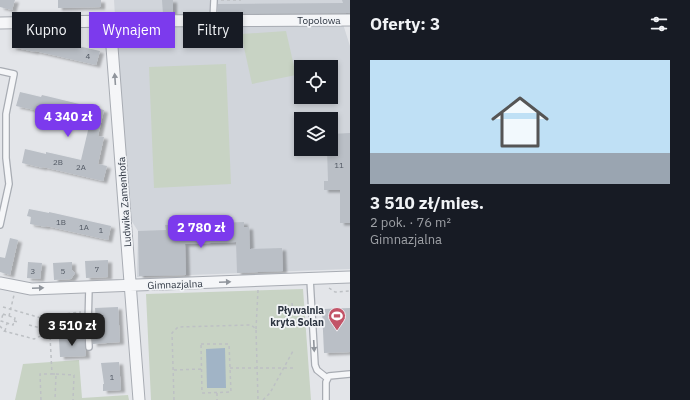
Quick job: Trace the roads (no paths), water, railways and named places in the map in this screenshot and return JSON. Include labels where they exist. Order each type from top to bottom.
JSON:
[{"type":"street","name":"Topolowa","points":[[243,21],[350,20]]},
{"type":"street","name":"Topolowa","points":[[0,24],[89,22]]},
{"type":"street","name":"Ludwika Zamenhofa","points":[[112,48],[139,400]]},
{"type":"street","name":"Gimnazjalna","points":[[0,283],[31,289],[350,277]]},
{"type":"lane","points":[[213,12],[214,0]]},
{"type":"lane","points":[[0,71],[14,74],[6,114],[6,158],[8,184],[0,226]]},
{"type":"lane","points":[[310,279],[315,365],[317,370],[327,378]]},
{"type":"lane","points":[[89,287],[89,347]]},
{"type":"lane","points":[[327,378],[332,375],[350,374]]},
{"type":"lane","points":[[326,400],[327,378]]},
{"type":"water","points":[[225,348],[226,388],[207,388],[206,349]]},
{"type":"place","name":"Pływalnia kryta Solan","points":[[337,331]]}]
